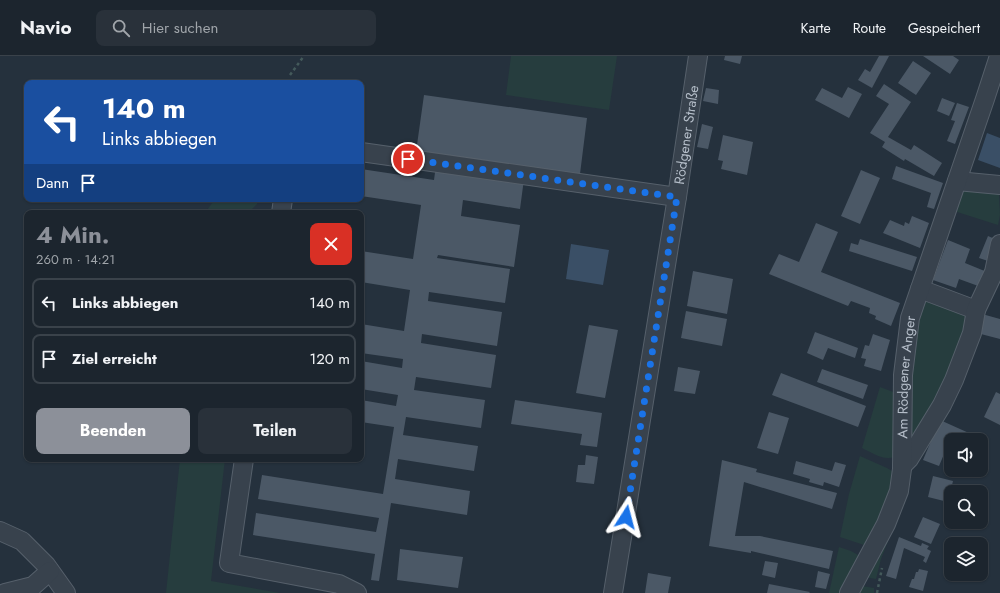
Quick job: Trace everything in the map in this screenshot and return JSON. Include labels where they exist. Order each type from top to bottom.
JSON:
[{"type":"street","name":"Rödgener Straße","points":[[613,593],[677,197],[698,56]]},
{"type":"street","name":"Am Rödgener Anger","points":[[850,593],[886,524],[899,491],[902,466],[903,375],[910,318],[999,56]]},
{"type":"street","points":[[364,152],[677,197]]},
{"type":"street","points":[[957,181],[1000,185]]},
{"type":"street","name":"Am Rödgener Anger","points":[[902,466],[909,459],[942,406],[954,380],[972,332],[976,310],[994,272],[1000,244]]},
{"type":"street","points":[[920,289],[976,310]]},
{"type":"street","points":[[244,462],[229,563],[339,584],[357,593]]},
{"type":"street","points":[[0,531],[22,542],[46,565],[66,593]]},
{"type":"street","points":[[5,593],[33,586],[50,571]]},
{"type":"path","points":[[290,75],[304,56]]},
{"type":"green space","points":[[511,56],[617,56],[609,110],[506,95]]},
{"type":"green space","points":[[963,187],[999,194],[1000,215],[998,225],[954,211]]},
{"type":"green space","points":[[213,202],[257,202],[251,210],[207,210]]},
{"type":"green space","points":[[924,298],[967,312],[968,333],[911,447],[910,396],[914,332]]},
{"type":"green space","points":[[880,387],[896,393],[894,457],[890,458],[877,456],[862,448]]},
{"type":"green space","points":[[860,456],[892,471],[891,490],[885,510],[867,546],[840,537],[849,494]]},
{"type":"green space","points":[[180,462],[225,462],[211,581],[280,593],[166,593]]},
{"type":"green space","points":[[888,535],[890,536],[881,559],[876,579],[865,577]]},
{"type":"green space","points":[[839,547],[858,555],[858,560],[842,593],[829,593]]},
{"type":"green space","points":[[862,586],[874,588],[874,593],[858,593]]},
{"type":"water","points":[[987,133],[1000,138],[1000,168],[978,160]]},
{"type":"water","points":[[571,244],[609,250],[603,285],[566,279]]},
{"type":"building","points":[[725,56],[742,56],[740,64],[724,60]]},
{"type":"building","points":[[879,56],[889,56],[872,88],[858,80],[865,69],[870,72]]},
{"type":"building","points":[[923,56],[953,56],[959,60],[950,74]]},
{"type":"building","points":[[913,61],[931,73],[916,95],[898,83]]},
{"type":"building","points":[[884,84],[911,102],[888,137],[911,150],[914,145],[942,163],[934,176],[905,159],[904,161],[882,147],[885,142],[870,133],[889,104],[876,96]]},
{"type":"building","points":[[848,87],[862,94],[849,118],[815,100],[822,88],[842,98]]},
{"type":"building","points":[[706,88],[719,90],[718,104],[703,101]]},
{"type":"building","points":[[424,95],[587,118],[580,174],[416,152]]},
{"type":"building","points":[[942,98],[955,103],[949,116],[937,111]]},
{"type":"building","points":[[957,103],[969,107],[955,144],[947,141],[955,121],[951,120]]},
{"type":"building","points":[[702,124],[713,127],[708,149],[697,147]]},
{"type":"building","points":[[723,135],[753,142],[747,175],[721,169],[723,161],[718,160]]},
{"type":"building","points":[[436,165],[524,179],[520,209],[463,200],[461,216],[520,225],[514,267],[438,255],[437,258],[510,269],[505,303],[429,292],[428,301],[502,312],[497,346],[422,334],[421,343],[496,355],[491,388],[416,377],[414,390],[485,400],[481,428],[406,417],[403,435],[478,446],[474,471],[398,459],[395,479],[470,491],[467,515],[391,503],[379,581],[371,580],[375,554],[253,535],[256,513],[376,532],[379,518],[258,499],[262,475],[383,494],[394,427],[364,422],[364,401],[396,406],[398,395],[364,389],[364,362],[402,368],[403,359],[364,353],[364,324],[404,331],[410,290],[364,282],[364,251],[413,259],[421,205],[364,196],[364,169],[434,180]]},
{"type":"building","points":[[896,166],[943,183],[934,209],[927,207],[931,193],[892,179]]},
{"type":"building","points":[[861,170],[880,178],[860,224],[841,216]]},
{"type":"building","points":[[912,216],[929,223],[920,248],[883,233],[890,220],[904,226],[905,222],[909,224]]},
{"type":"building","points":[[816,223],[838,232],[821,272],[900,303],[891,326],[875,319],[876,316],[869,313],[870,308],[851,301],[848,306],[769,274],[779,254],[799,262]]},
{"type":"building","points":[[988,236],[997,240],[988,261],[979,258]]},
{"type":"building","points":[[860,239],[917,257],[912,271],[849,251],[851,243],[858,245]]},
{"type":"building","points":[[948,240],[970,249],[965,263],[987,272],[981,287],[959,279],[956,288],[933,280]]},
{"type":"building","points":[[693,271],[733,279],[727,314],[687,306]]},
{"type":"building","points":[[686,311],[727,319],[722,346],[681,338]]},
{"type":"building","points":[[982,314],[1000,319],[1000,339],[977,333]]},
{"type":"building","points":[[589,325],[618,330],[605,398],[576,393]]},
{"type":"building","points":[[815,332],[858,348],[855,358],[828,348],[823,360],[807,353]]},
{"type":"building","points":[[873,334],[890,340],[881,371],[864,366],[866,359],[861,358],[865,345],[869,346]]},
{"type":"building","points":[[678,367],[700,371],[695,394],[674,391]]},
{"type":"building","points":[[822,369],[868,385],[863,399],[817,382]]},
{"type":"building","points":[[781,373],[866,406],[858,427],[772,395]]},
{"type":"building","points":[[996,392],[1000,394],[1000,425],[984,417]]},
{"type":"building","points":[[515,400],[602,413],[597,447],[580,445],[582,434],[511,424]]},
{"type":"building","points":[[769,412],[789,418],[778,454],[757,448]]},
{"type":"building","points":[[940,420],[969,433],[944,433],[944,454],[939,466],[923,460]]},
{"type":"building","points":[[586,455],[598,457],[594,484],[576,482],[578,465],[585,465]]},
{"type":"building","points":[[722,460],[757,469],[756,472],[837,493],[832,509],[744,482],[735,536],[760,536],[833,551],[829,569],[751,551],[751,553],[709,546]]},
{"type":"building","points":[[796,461],[832,471],[835,462],[846,465],[839,487],[824,482],[823,486],[809,482],[810,479],[793,474]]},
{"type":"building","points":[[933,476],[953,481],[952,485],[944,485],[944,501],[928,497]]},
{"type":"building","points":[[923,517],[940,524],[931,544],[914,537]]},
{"type":"building","points":[[899,537],[921,546],[922,543],[929,546],[927,549],[931,551],[926,563],[923,561],[925,557],[904,548],[896,579],[886,576]]},
{"type":"building","points":[[400,549],[463,557],[458,588],[397,580]]},
{"type":"building","points":[[765,561],[778,563],[775,578],[762,575]]},
{"type":"building","points":[[919,569],[928,571],[923,591],[909,587],[912,579],[914,579],[916,572],[918,572]]},
{"type":"building","points":[[818,571],[830,574],[826,589],[815,587]]},
{"type":"building","points":[[648,573],[671,577],[668,593],[645,593]]},
{"type":"building","points":[[769,584],[810,592],[767,593]]},
{"type":"route","points":[[408,159],[677,197],[626,517]]}]
